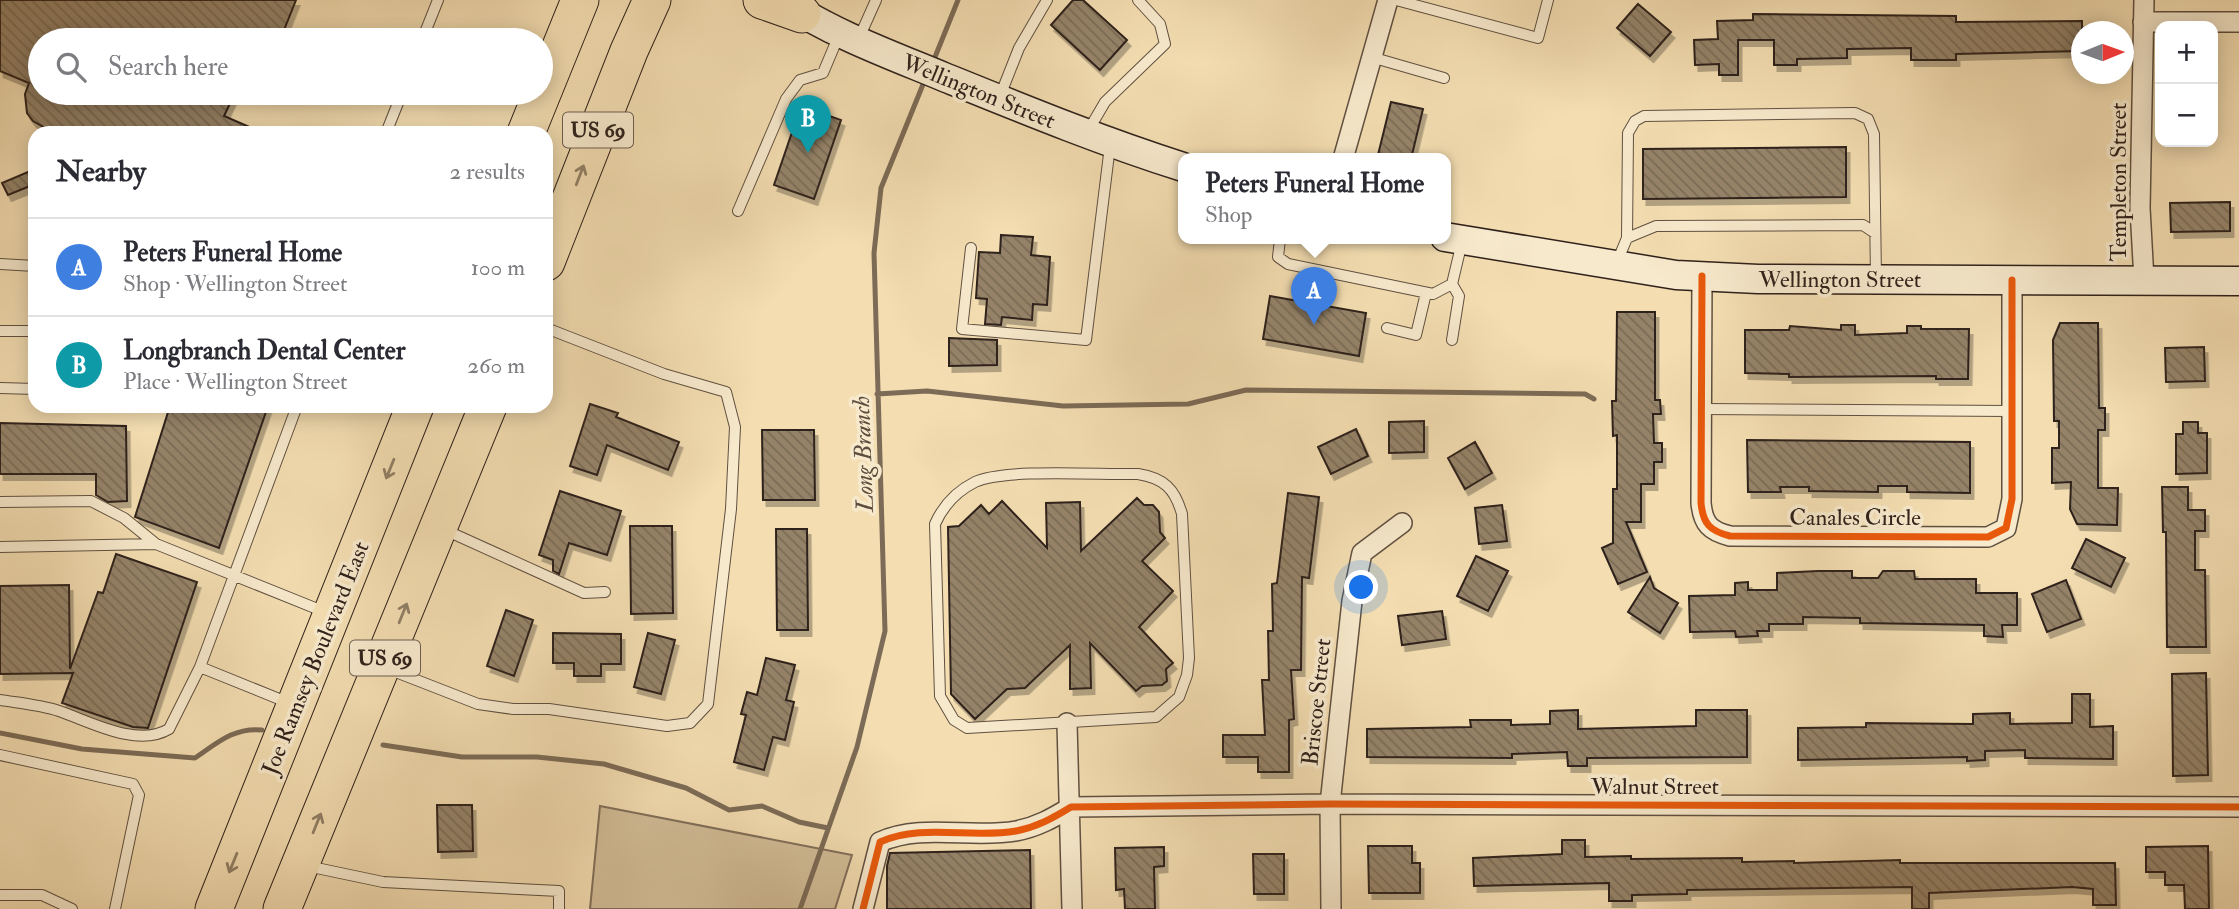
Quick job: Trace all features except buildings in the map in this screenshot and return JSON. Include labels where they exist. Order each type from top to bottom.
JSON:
[{"type":"highway","name":"US 69","points":[[553,66],[580,0]]},
{"type":"highway","name":"US 69","points":[[553,244],[629,51],[652,0]]},
{"type":"highway","points":[[629,51],[663,0]]},
{"type":"highway","points":[[762,0],[790,5]]},
{"type":"highway","name":"US 69","points":[[529,126],[537,105]]},
{"type":"highway","name":"Joe Ramsey Boulevard East","points":[[214,909],[409,413]]},
{"type":"highway","name":"US 69","points":[[282,909],[485,413]]},
{"type":"street","points":[[1345,153],[1388,0]]},
{"type":"street","name":"Templeton Street","points":[[2144,0],[2140,208],[2144,281]]},
{"type":"street","name":"Wellington Street","points":[[790,5],[850,36],[999,100],[1098,138],[1178,164]]},
{"type":"street","points":[[2143,22],[2239,22]]},
{"type":"street","name":"Wellington Street","points":[[1454,239],[1616,266],[1702,276],[2239,281]]},
{"type":"street","name":"Canales Circle","points":[[1702,276],[1702,516],[1716,533],[1730,536],[1988,537],[2006,528],[2012,504],[2012,280]]},
{"type":"street","name":"Briscoe Street","points":[[1331,909],[1329,804],[1352,601],[1362,553],[1402,523]]},
{"type":"street","points":[[1067,723],[1072,909]]},
{"type":"street","name":"Walnut Street","points":[[1071,807],[1329,804],[2239,807]]},
{"type":"street","points":[[863,909],[880,842],[911,833],[1014,832],[1045,823],[1071,807]]},
{"type":"lane","points":[[427,28],[438,0]]},
{"type":"lane","points":[[738,211],[786,99],[800,80],[823,74],[876,0]]},
{"type":"lane","points":[[999,100],[1019,48],[1047,0]]},
{"type":"lane","points":[[971,248],[962,329],[1086,340],[1098,138],[1105,102],[1165,44],[1160,24],[1138,0]]},
{"type":"lane","points":[[1396,0],[1538,37],[1548,0]]},
{"type":"lane","points":[[1371,57],[1444,78]]},
{"type":"lane","points":[[389,126],[397,105]]},
{"type":"lane","points":[[1616,266],[1627,237],[1628,133],[1635,121],[1644,116],[1855,113],[1868,119],[1874,134],[1876,279]]},
{"type":"lane","points":[[1627,237],[1656,226],[1863,225],[1875,233]]},
{"type":"lane","points":[[1452,340],[1460,296],[1452,284],[1454,239]]},
{"type":"lane","points":[[1279,244],[1278,257],[1288,264],[1433,294],[1452,284]]},
{"type":"lane","points":[[0,264],[28,266]]},
{"type":"lane","points":[[1387,328],[1416,335],[1426,293]]},
{"type":"lane","points":[[0,331],[28,331]]},
{"type":"lane","points":[[381,667],[478,704],[513,709],[549,709],[667,726],[690,723],[708,704],[731,509],[735,427],[726,392],[664,374],[553,331]]},
{"type":"lane","points":[[0,388],[28,389]]},
{"type":"lane","points":[[1701,409],[2012,411]]},
{"type":"lane","points":[[0,700],[59,711],[141,737],[159,735],[169,729],[200,667],[294,413]]},
{"type":"lane","points":[[1138,474],[1158,478],[1177,498],[1182,514],[1189,659],[1179,697],[1156,717],[1067,723],[967,728],[954,720],[945,709],[940,696],[935,524],[941,511],[963,489],[993,475],[1138,474]]},
{"type":"lane","points":[[0,502],[91,501],[124,517],[156,544],[332,614]]},
{"type":"lane","points":[[438,527],[584,593],[605,592]]},
{"type":"lane","points":[[0,547],[156,544]]},
{"type":"lane","points":[[200,667],[296,706]]},
{"type":"lane","points":[[0,755],[133,784],[139,795],[116,909]]},
{"type":"lane","points":[[300,864],[383,882],[559,891],[559,909]]},
{"type":"lane","points":[[0,895],[42,895],[69,908]]},
{"type":"shaded area","points":[[600,806],[852,855],[835,909],[590,909]]},
{"type":"waterway","name":"Long Branch","points":[[933,62],[958,0]]},
{"type":"waterway","name":"Long Branch","points":[[800,909],[857,747],[885,631],[874,253],[881,188],[926,77]]},
{"type":"waterway","points":[[877,394],[927,391],[1063,406],[1188,404],[1246,390],[1585,394],[1594,399]]},
{"type":"waterway","points":[[0,733],[82,749],[195,758],[234,734],[262,730]]},
{"type":"waterway","points":[[383,745],[462,757],[537,757],[604,764],[686,788],[729,810],[762,806],[799,822],[828,828]]},
{"type":"cycle path","points":[[1702,276],[1701,503],[1709,526],[1730,536],[1988,537],[2006,528],[2012,499],[2012,280]]},
{"type":"cycle path","points":[[863,909],[880,842],[913,833],[1016,831],[1045,822],[1071,807],[1330,804],[2239,807]]},
{"type":"place","name":"Longbranch Dental Center","points":[[808,153]]},
{"type":"place","name":"Peters Funeral Home","points":[[1314,325]]}]
